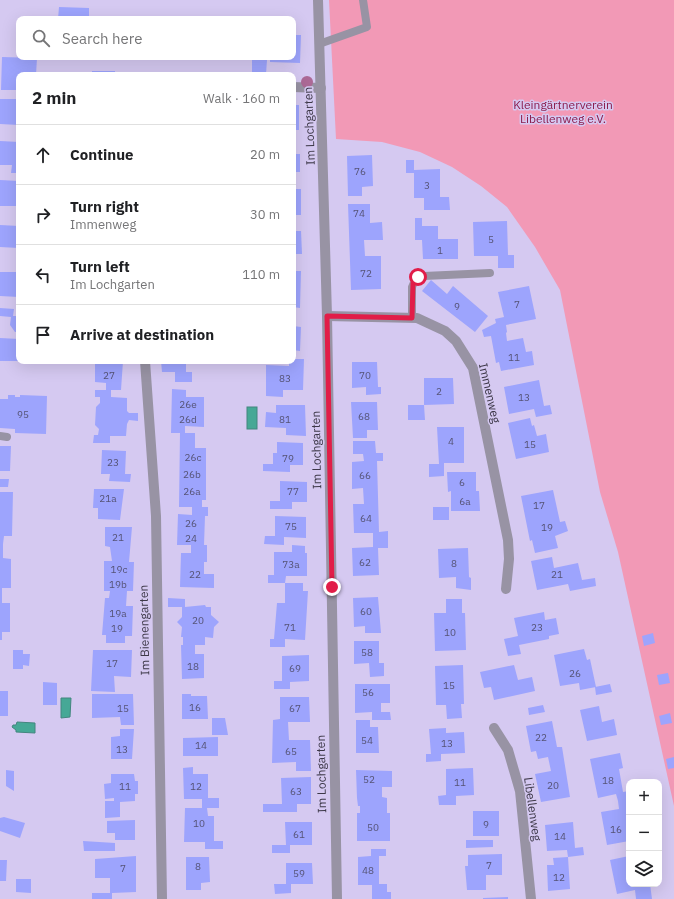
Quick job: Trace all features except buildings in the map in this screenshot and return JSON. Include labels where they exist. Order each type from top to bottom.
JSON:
[{"type":"street","name":"Im Lochgarten","points":[[318,0],[327,316],[337,899]]},
{"type":"street","points":[[296,87],[320,88]]},
{"type":"street","name":"Immenweg","points":[[327,316],[417,318],[431,323],[445,331],[456,341],[473,368],[508,540],[509,559],[506,589]]},
{"type":"street","name":"Im Bienengarten","points":[[145,364],[156,516],[162,899]]},
{"type":"street","name":"Libellenweg","points":[[494,728],[508,750],[520,791],[531,899]]},
{"type":"lane","points":[[319,44],[367,27],[363,0]]},
{"type":"lane","points":[[412,318],[412,287],[416,278],[424,276],[490,273]]},
{"type":"green space","name":"Kleingärtnerverein Libellenweg e.V.","points":[[329,0],[674,0],[674,806],[618,552],[600,492],[560,290],[535,247],[507,207],[481,186],[452,167],[420,152],[382,142],[336,139]]},
{"type":"shaded area","points":[[247,407],[257,407],[257,429],[247,429]]},
{"type":"shaded area","points":[[61,698],[71,698],[70,717],[61,718]]},
{"type":"shaded area","points":[[17,722],[35,723],[35,733],[16,732],[16,730],[12,727],[13,725],[16,725]]},
{"type":"route","points":[[332,587],[327,316],[412,318],[413,283],[418,277]]}]
